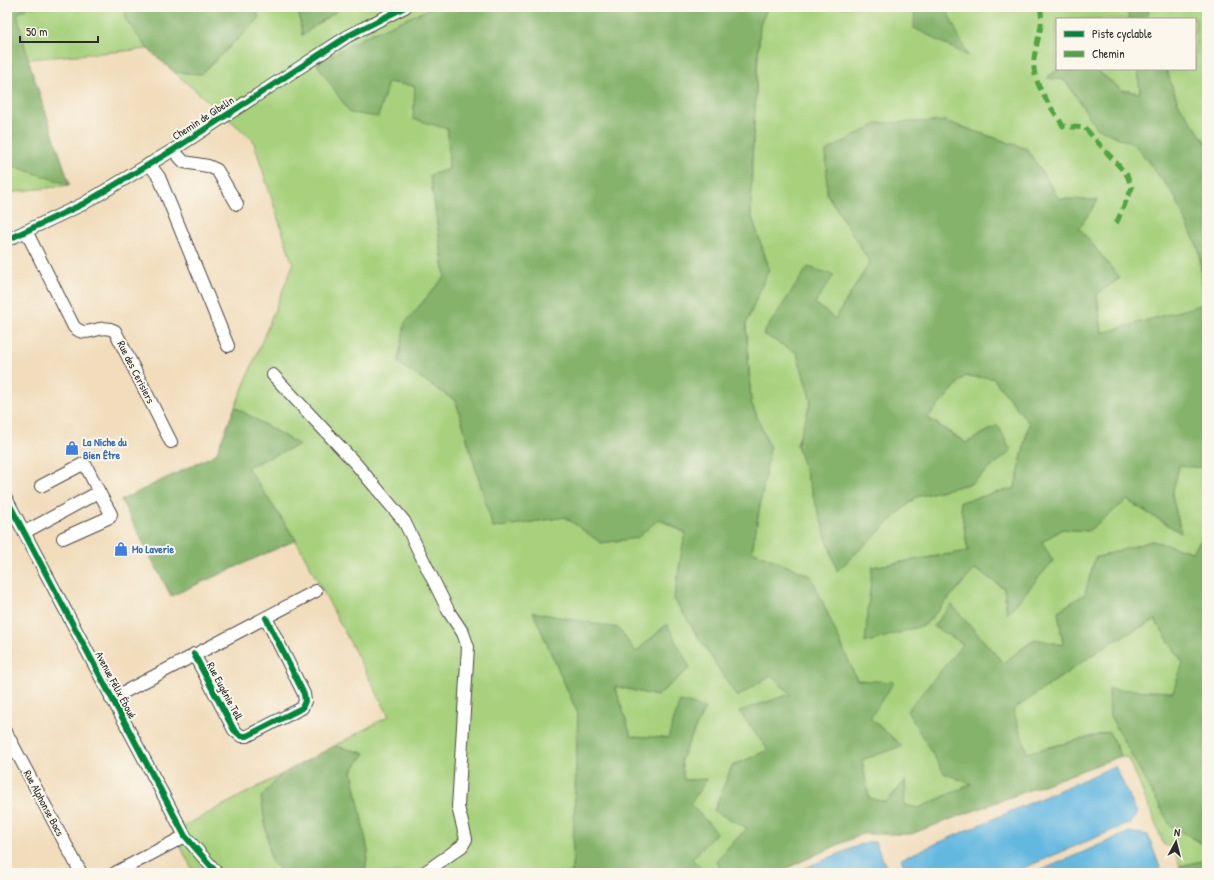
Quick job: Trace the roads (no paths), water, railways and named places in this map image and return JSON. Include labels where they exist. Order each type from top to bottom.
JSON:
[{"type":"street","name":"Chemin de Gibelin","points":[[7,240],[83,204],[173,150],[348,36],[405,7]]},
{"type":"street","points":[[173,150],[184,162],[208,166],[217,170],[237,204]]},
{"type":"street","points":[[149,164],[159,177],[228,346]]},
{"type":"street","name":"Rue des Cerisiers","points":[[26,231],[74,327],[80,332],[87,333],[102,327],[115,331],[171,442]]},
{"type":"street","points":[[272,375],[356,464],[404,521],[449,612],[463,634],[468,648],[458,807],[466,838],[462,846],[424,873]]},
{"type":"street","points":[[41,486],[83,464],[86,466],[111,514],[110,517],[63,538]]},
{"type":"street","points":[[25,532],[99,492]]},
{"type":"street","name":"Avenue Félix Éboué","points":[[7,500],[111,698],[186,836],[216,873]]},
{"type":"street","points":[[111,698],[316,591]]},
{"type":"street","name":"Rue Eugénie Tell","points":[[194,654],[234,730],[241,736],[247,736],[295,712],[302,708],[305,701],[304,694],[266,618]]},
{"type":"street","name":"Rue Alphonse Bocs","points":[[7,734],[81,873]]},
{"type":"street","points":[[115,873],[186,836]]},
{"type":"water","points":[[1115,766],[1137,813],[1132,822],[1012,873],[907,873],[901,859]]},
{"type":"water","points":[[1129,832],[1148,835],[1162,873],[1035,873]]},
{"type":"water","points":[[867,842],[875,842],[889,873],[793,873]]},
{"type":"place","name":"La Niche du Bien Être","points":[[72,448]]},
{"type":"place","name":"Mo Laverie","points":[[121,549]]}]
